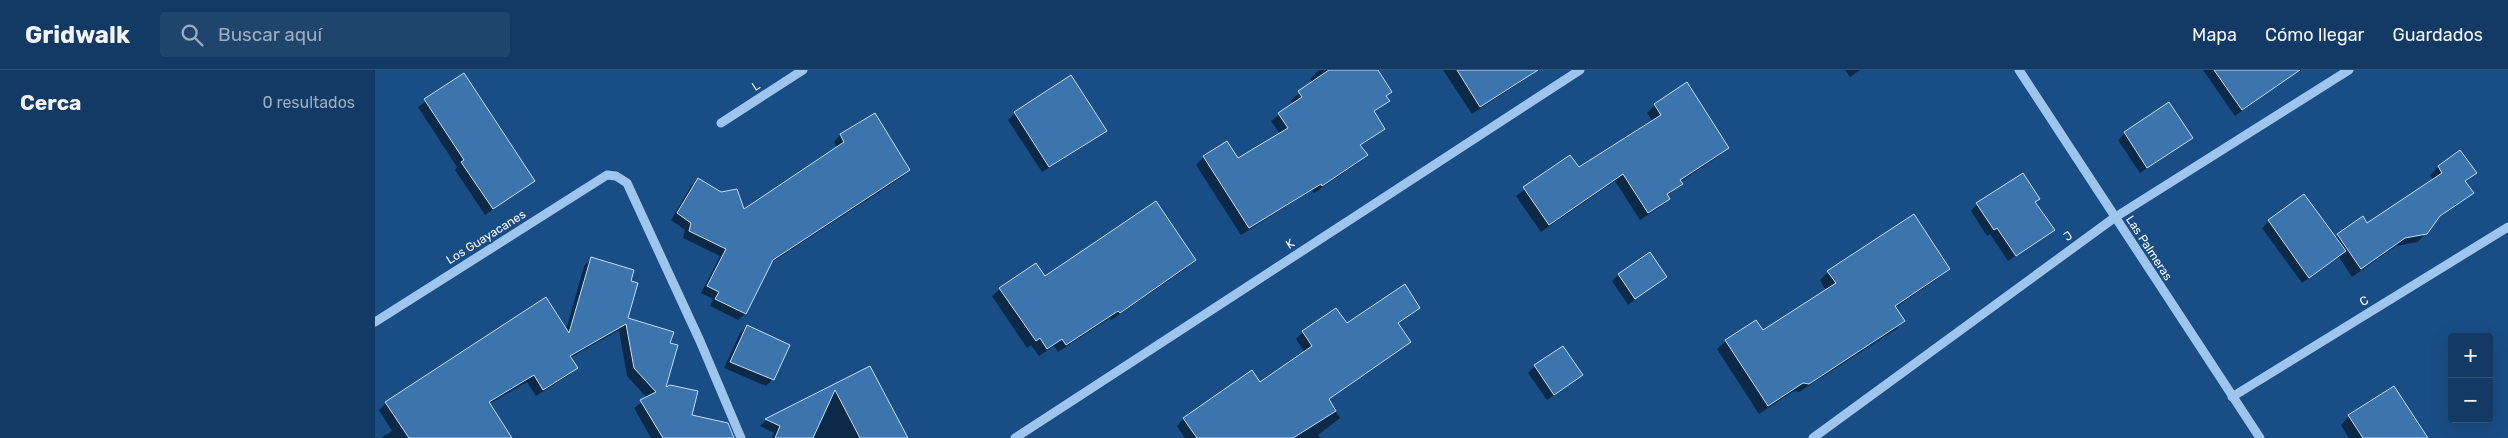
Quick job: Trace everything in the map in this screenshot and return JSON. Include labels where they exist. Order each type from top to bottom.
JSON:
[{"type":"street","name":"L","points":[[721,123],[803,70]]},
{"type":"street","name":"K","points":[[1015,438],[1580,70]]},
{"type":"street","name":"Las Palmeras","points":[[2019,70],[2114,218],[2260,438]]},
{"type":"street","name":"J","points":[[1813,438],[2114,218],[2349,70]]},
{"type":"street","name":"Los Guayacanes","points":[[375,322],[607,175],[611,175],[627,183],[700,341],[741,438]]},
{"type":"street","name":"C","points":[[2233,397],[2508,227]]},
{"type":"building","points":[[1329,70],[1378,70],[1392,92],[1386,96],[1390,101],[1374,111],[1385,129],[1360,145],[1368,155],[1322,186],[1321,184],[1249,228],[1203,156],[1227,141],[1238,158],[1288,128],[1278,113],[1302,97],[1298,91]]},
{"type":"building","points":[[1457,70],[1538,70],[1480,107]]},
{"type":"building","points":[[2214,70],[2300,70],[2242,110]]},
{"type":"building","points":[[464,73],[535,181],[493,209],[461,162],[464,160],[424,99]]},
{"type":"building","points":[[1071,75],[1107,131],[1049,167],[1014,112]]},
{"type":"building","points":[[1687,82],[1729,148],[1680,180],[1683,184],[1667,194],[1670,199],[1648,213],[1623,174],[1549,225],[1523,187],[1570,155],[1579,167],[1661,115],[1654,104]]},
{"type":"building","points":[[2169,102],[2193,138],[2147,168],[2124,132]]},
{"type":"building","points":[[875,113],[910,170],[773,260],[746,314],[715,299],[719,292],[707,286],[726,249],[689,231],[691,223],[677,213],[698,178],[721,192],[737,189],[744,209],[844,142],[840,134]]},
{"type":"building","points":[[2460,150],[2477,173],[2465,181],[2474,193],[2440,216],[2427,234],[2405,238],[2361,269],[2337,234],[2363,216],[2367,223],[2442,173],[2438,166]]},
{"type":"building","points":[[2023,173],[2040,199],[2035,202],[2055,230],[2016,256],[1997,228],[1994,230],[1976,203]]},
{"type":"building","points":[[2304,194],[2346,251],[2309,278],[2268,220]]},
{"type":"building","points":[[1156,201],[1196,260],[1120,313],[1118,311],[1066,345],[1062,339],[1047,349],[1040,338],[1036,341],[999,288],[1036,263],[1045,276]]},
{"type":"building","points":[[1914,214],[1950,269],[1895,306],[1905,321],[1809,384],[1803,383],[1768,406],[1725,340],[1756,320],[1763,330],[1836,283],[1827,271]]},
{"type":"building","points":[[1650,252],[1667,277],[1635,299],[1618,274]]},
{"type":"building","points":[[591,257],[634,270],[631,281],[638,283],[628,318],[674,332],[670,343],[678,345],[666,387],[670,385],[698,391],[692,415],[728,423],[734,438],[663,438],[640,400],[656,392],[634,368],[626,324],[570,356],[578,368],[543,390],[534,375],[489,402],[512,438],[409,438],[385,402],[546,297],[569,333]]},
{"type":"building","points":[[1405,284],[1420,308],[1398,323],[1411,342],[1329,399],[1336,411],[1293,438],[1197,438],[1183,418],[1252,370],[1260,382],[1312,346],[1302,331],[1336,308],[1347,323]]},
{"type":"building","points":[[747,325],[790,345],[774,380],[730,362]]},
{"type":"building","points":[[1563,346],[1583,375],[1554,395],[1534,365]]},
{"type":"building","points":[[870,366],[908,438],[860,438],[835,390],[813,438],[775,438],[780,426],[765,419]]},
{"type":"building","points":[[2394,386],[2428,438],[2363,438],[2348,415]]}]
